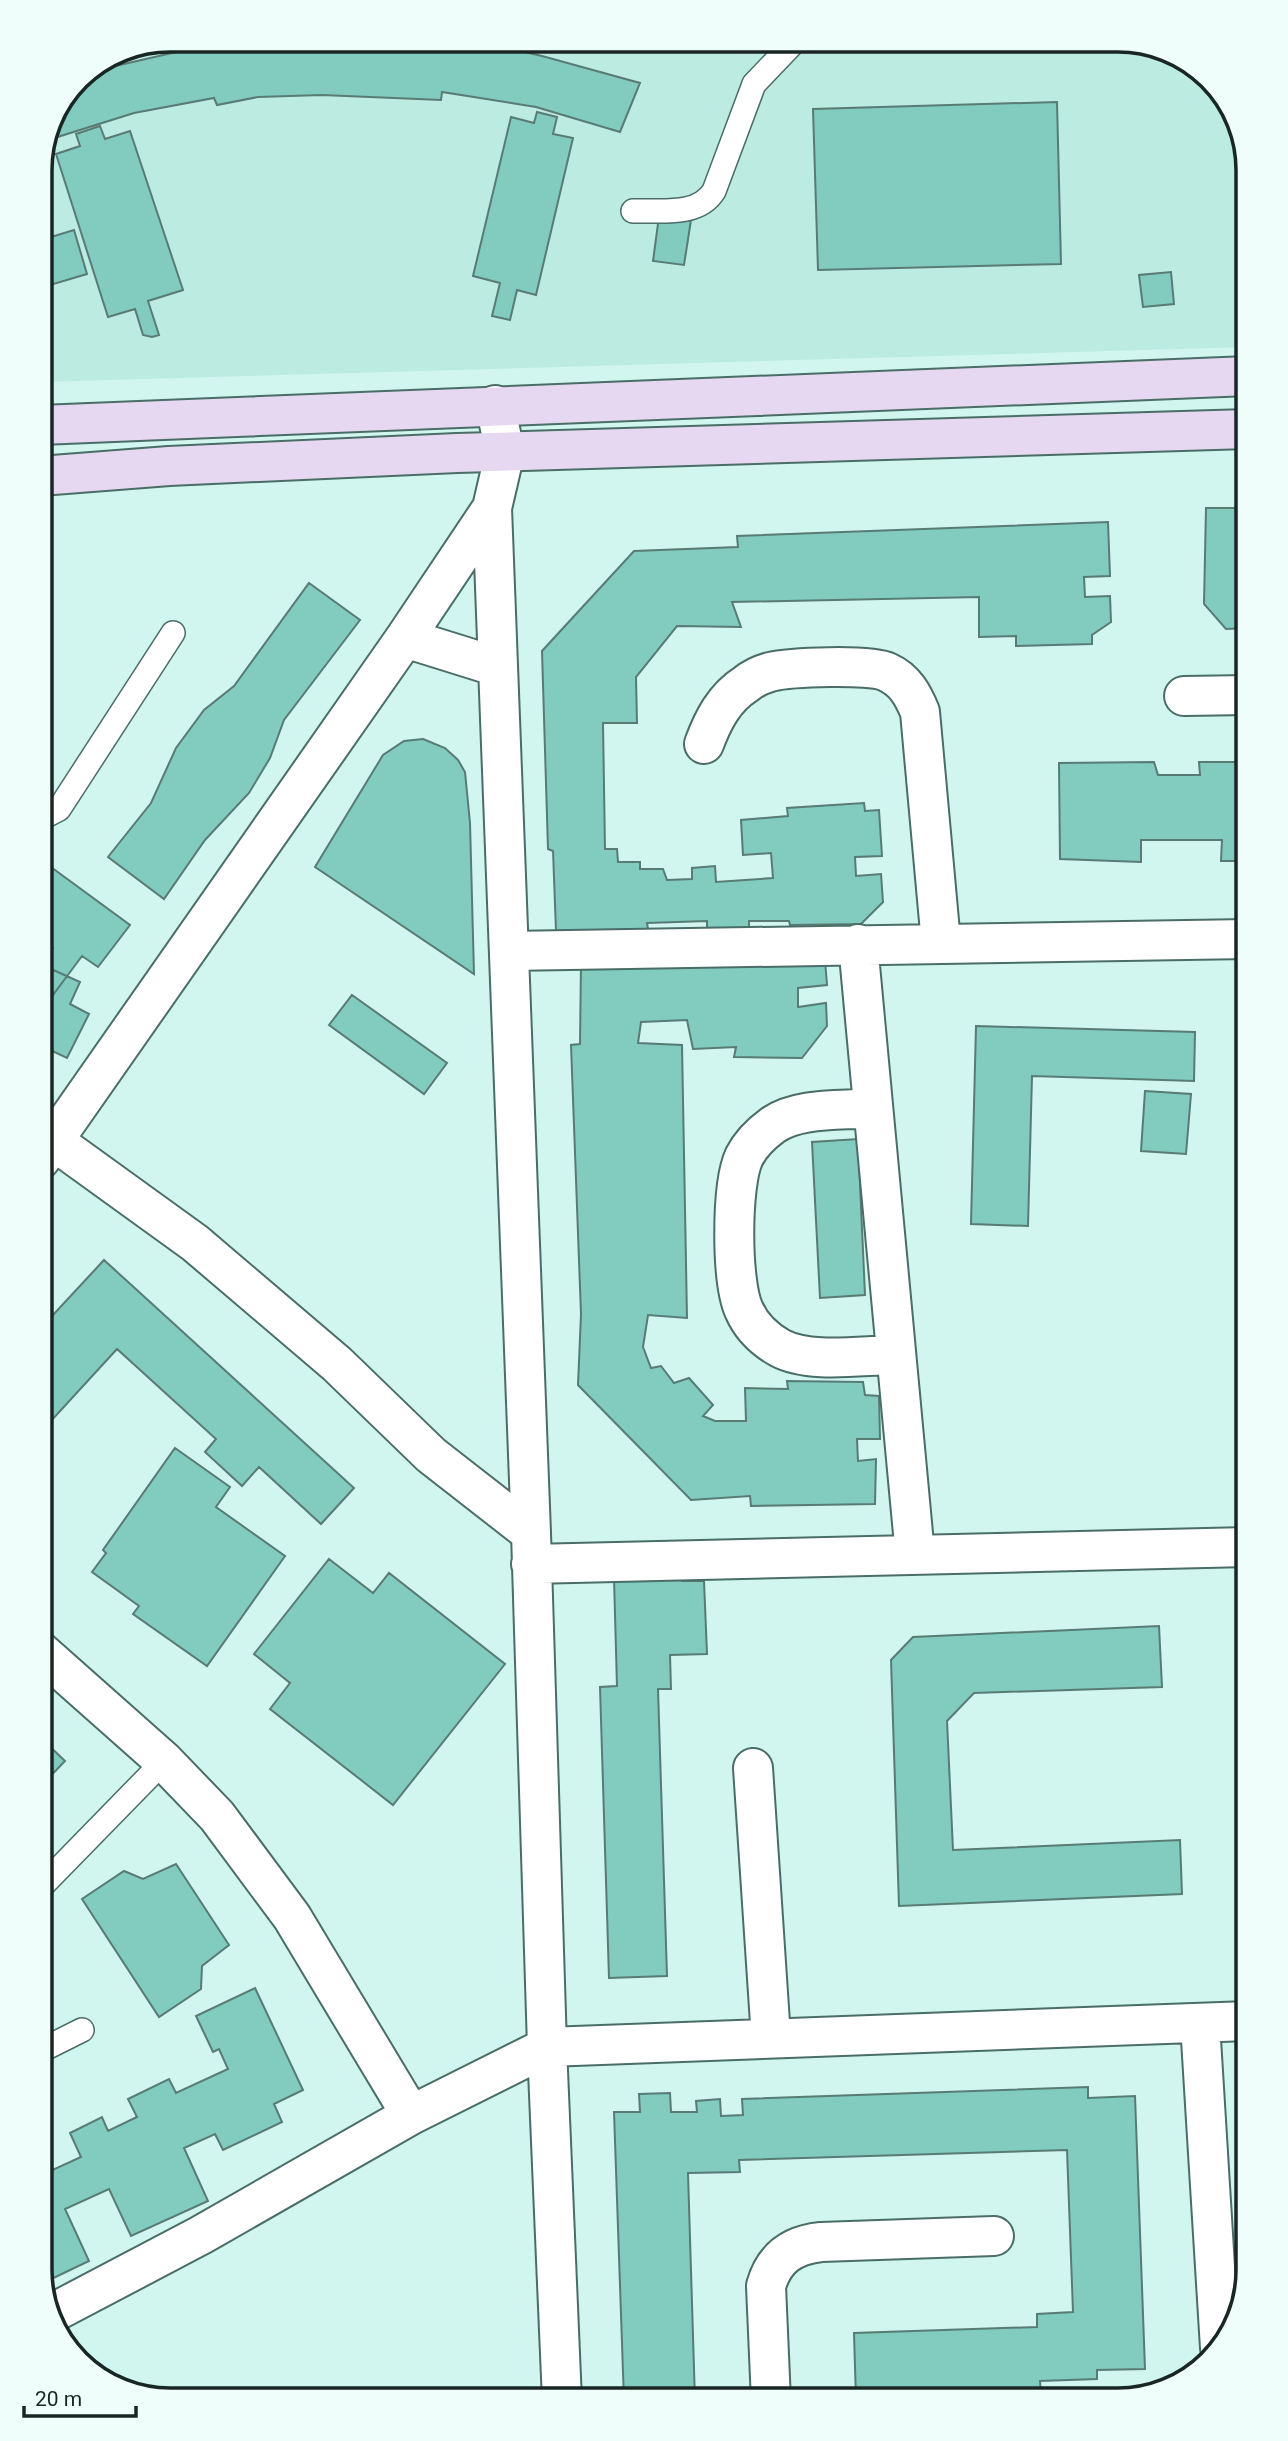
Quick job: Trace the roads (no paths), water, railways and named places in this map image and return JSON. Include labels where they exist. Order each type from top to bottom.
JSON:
[{"type":"main road","points":[[53,424],[1236,376]]},
{"type":"main road","points":[[169,419],[169,466]]},
{"type":"main road","points":[[53,475],[169,466],[505,452],[1236,429]]},
{"type":"street","points":[[495,405],[505,452],[492,508],[561,2388]]},
{"type":"street","points":[[53,1133],[405,638],[492,508]]},
{"type":"street","points":[[405,638],[498,667]]},
{"type":"street","points":[[704,744],[713,721],[727,699],[747,683],[770,672],[869,666],[887,671],[902,682],[913,695],[920,712],[941,943]]},
{"type":"street","points":[[1184,696],[1236,695]]},
{"type":"street","points":[[509,951],[1236,939]]},
{"type":"street","points":[[858,944],[915,1555]]},
{"type":"street","points":[[872,1108],[795,1116],[774,1124],[758,1138],[745,1155],[738,1175],[736,1270],[741,1300],[748,1317],[766,1339],[782,1349],[800,1355],[896,1355]]},
{"type":"street","points":[[53,1149],[195,1243],[337,1364],[531,1548],[915,1555],[1236,1547]]},
{"type":"street","points":[[52,1662],[164,1761],[217,1816],[292,1917],[411,2115]]},
{"type":"street","points":[[753,1768],[771,2038]]},
{"type":"street","points":[[60,2309],[201,2235],[411,2115],[547,2047],[1236,2022]]},
{"type":"street","points":[[1200,2023],[1219,2331]]},
{"type":"street","points":[[770,2388],[766,2286],[770,2272],[779,2259],[791,2249],[821,2242],[994,2236]]},
{"type":"lane","points":[[633,211],[679,210],[699,206],[708,200],[714,191],[754,84],[784,53]]},
{"type":"lane","points":[[53,813],[60,809],[173,633]]},
{"type":"lane","points":[[52,1876],[164,1761]]},
{"type":"lane","points":[[52,2045],[82,2030]]}]
